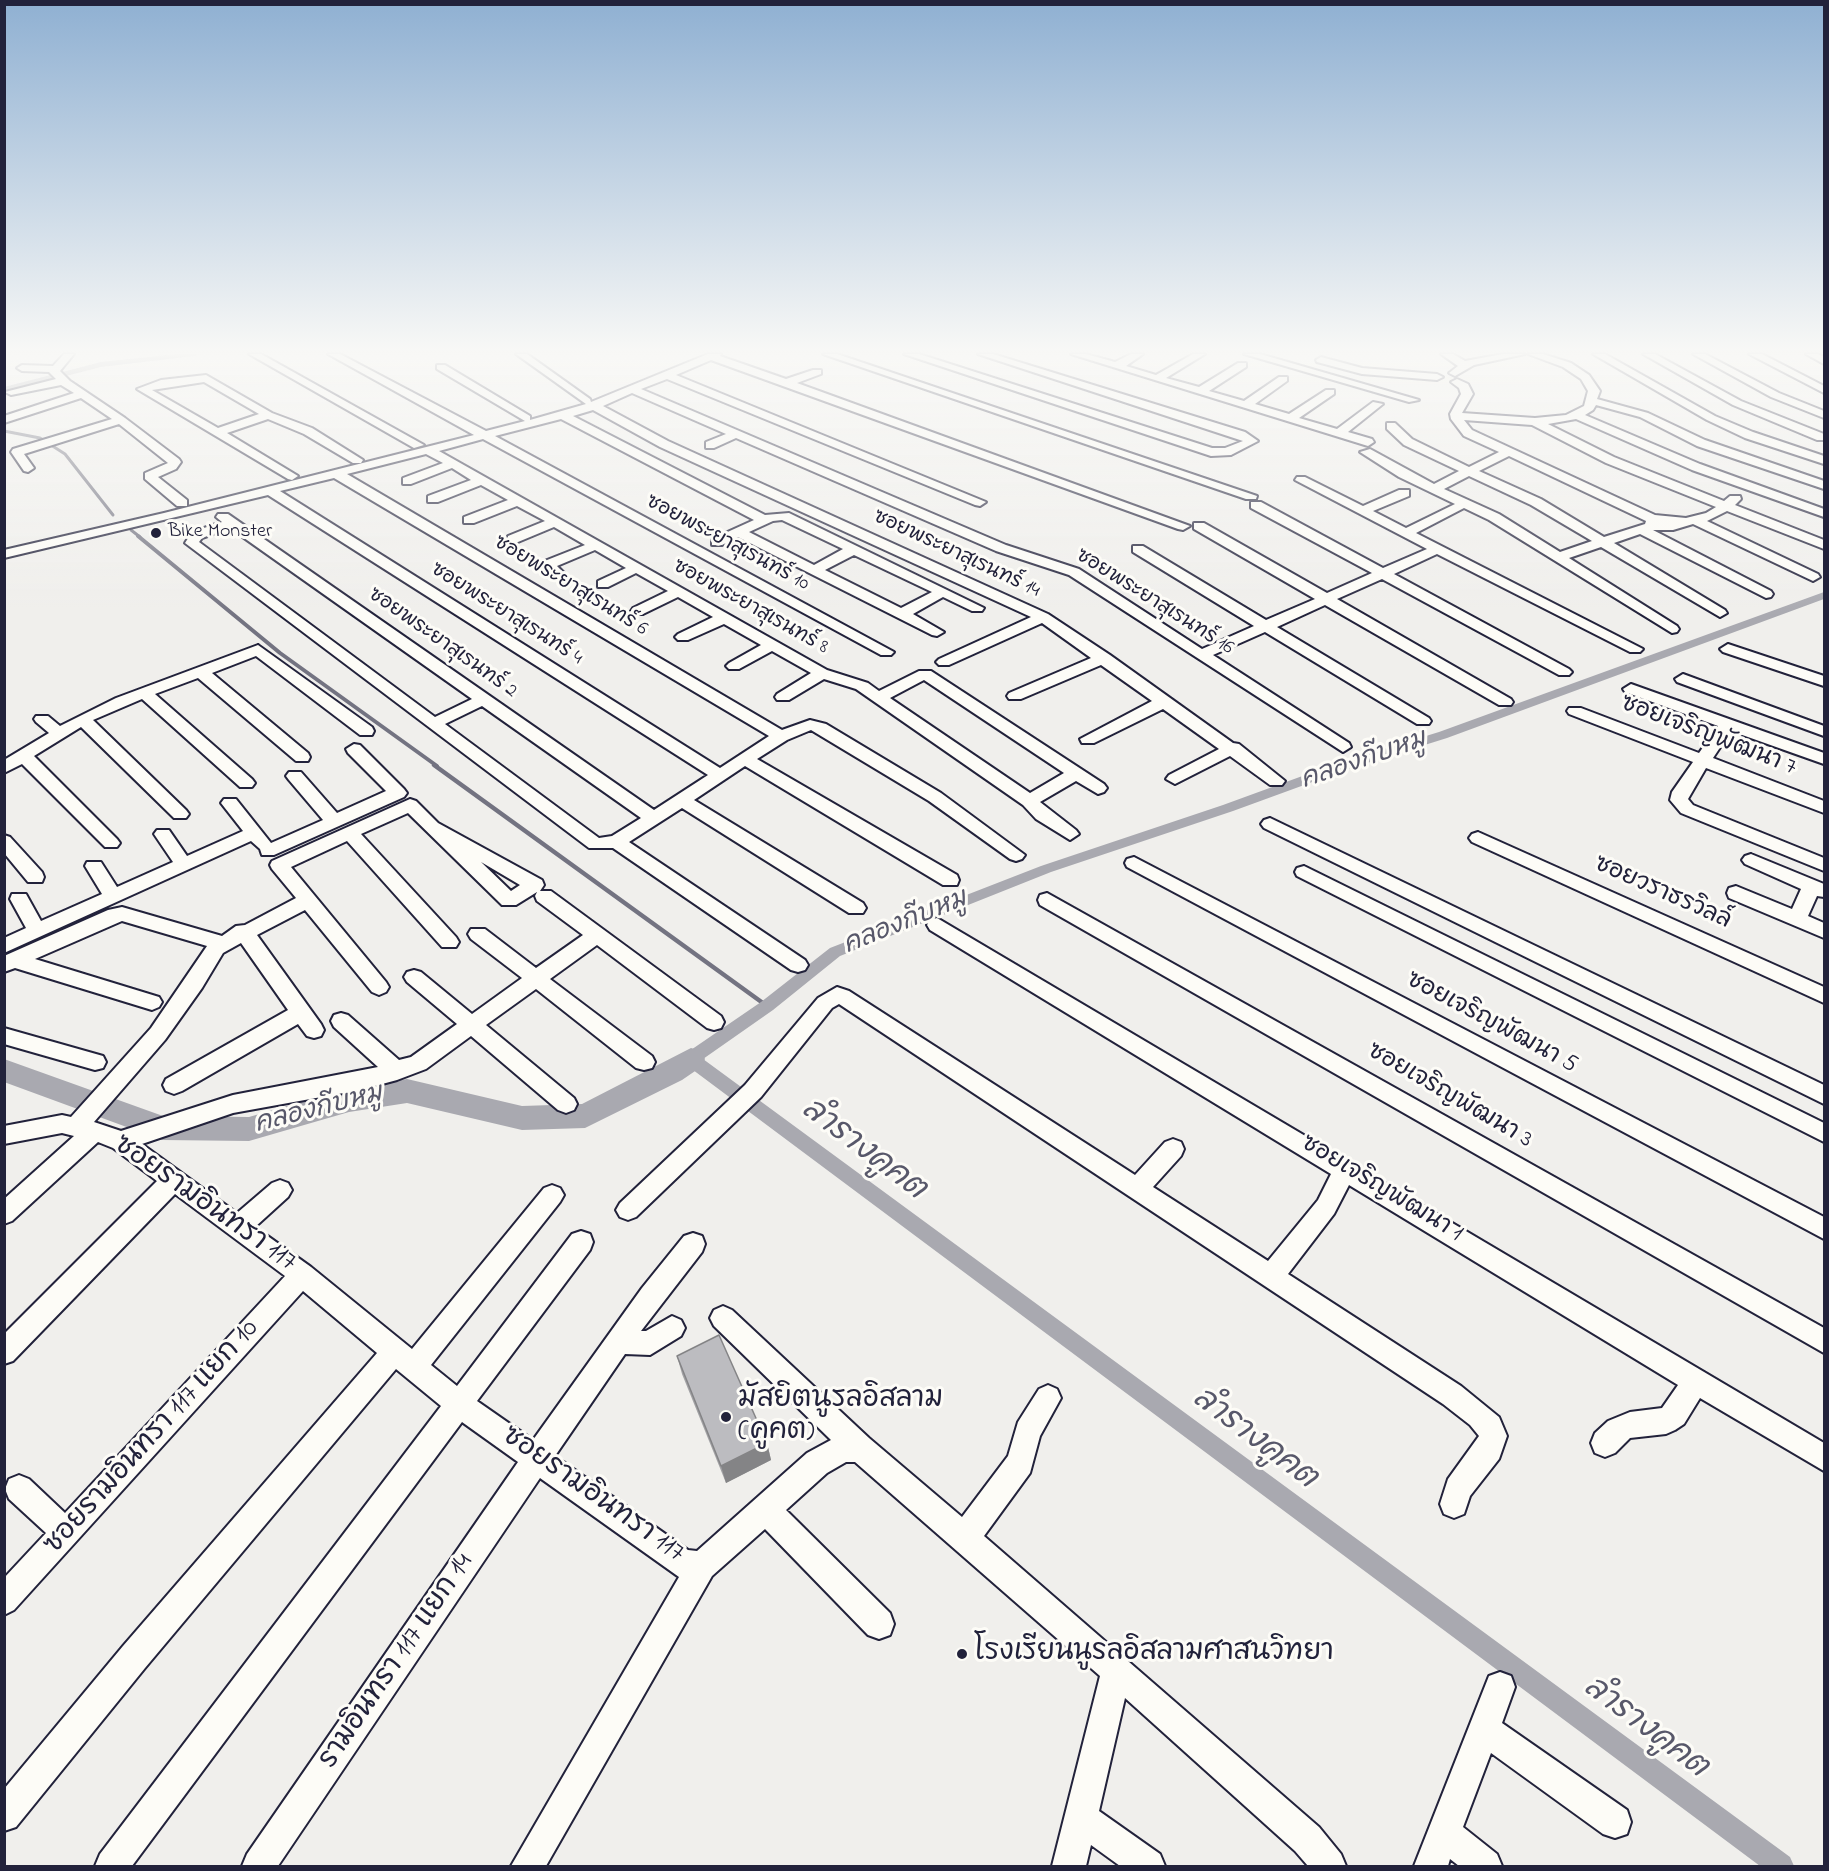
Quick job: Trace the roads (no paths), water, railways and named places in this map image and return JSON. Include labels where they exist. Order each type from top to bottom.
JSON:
[{"type":"street","points":[[17,452],[51,441]]},
{"type":"street","points":[[148,441],[175,462],[172,466],[149,476],[182,503]]},
{"type":"street","points":[[232,441],[292,476]]},
{"type":"street","points":[[328,441],[363,458]]},
{"type":"street","points":[[336,441],[363,458]]},
{"type":"street","name":"ซอยพระยาสุเรนทร์ 8","points":[[412,441],[822,673],[852,681],[879,697],[1029,801],[1042,815],[1070,834]]},
{"type":"street","points":[[4,554],[208,507],[451,441]]},
{"type":"street","name":"ซอยพระยาสุเรนทร์ 10","points":[[495,441],[886,652]]},
{"type":"street","points":[[612,441],[765,520]]},
{"type":"street","name":"ซอยพระยาสุเรนทร์ 14","points":[[659,441],[1043,617],[1233,748],[1276,781]]},
{"type":"street","points":[[710,445],[719,441]]},
{"type":"street","name":"ซอยพระยาสุเรนทร์ 16","points":[[753,441],[1001,548],[1066,568],[1343,747]]},
{"type":"street","points":[[830,441],[980,502]]},
{"type":"street","points":[[948,441],[1182,526]]},
{"type":"street","points":[[1080,441],[1253,501],[1564,672]]},
{"type":"street","points":[[1180,441],[1221,454],[1251,441]]},
{"type":"street","points":[[1356,441],[1434,489],[1494,517],[1672,629]]},
{"type":"street","points":[[1409,441],[1536,502],[1720,613]]},
{"type":"street","points":[[1484,441],[1649,524],[1766,594]]},
{"type":"street","points":[[1573,441],[1610,460],[1824,545]]},
{"type":"street","points":[[1637,441],[1696,467],[1824,513]]},
{"type":"street","points":[[1698,441],[1824,485]]},
{"type":"street","points":[[1771,441],[1824,460]]},
{"type":"street","points":[[1559,556],[1665,519],[1672,522],[1711,516],[1728,506],[1770,467],[1794,450],[1813,441]]},
{"type":"street","points":[[4,444],[17,452],[28,468]]},
{"type":"street","points":[[4,544],[363,458],[424,448]]},
{"type":"street","points":[[1434,489],[1506,453]]},
{"type":"street","points":[[407,481],[452,464]]},
{"type":"street","name":"ซอยพระยาสุเรนทร์ 6","points":[[337,474],[781,736]]},
{"type":"street","points":[[433,500],[482,480]]},
{"type":"street","points":[[1301,480],[1635,649]]},
{"type":"street","name":"ซอยพระยาสุเรนทร์ 4","points":[[271,491],[719,775]]},
{"type":"street","points":[[1363,511],[1404,493]]},
{"type":"street","points":[[469,520],[518,501]]},
{"type":"street","name":"ซอยพระยาสุเรนทร์ 2","points":[[208,507],[652,817]]},
{"type":"street","points":[[1406,533],[1458,507]]},
{"type":"street","points":[[717,542],[776,515],[784,516],[977,608]]},
{"type":"street","points":[[1695,520],[1813,577]]},
{"type":"street","points":[[513,539],[555,522]]},
{"type":"street","points":[[232,523],[197,535],[192,543],[595,843],[616,842],[781,736],[802,726],[820,727],[935,797],[1016,855]]},
{"type":"street","points":[[1199,526],[1506,702]]},
{"type":"street","points":[[738,532],[937,632]]},
{"type":"street","points":[[560,576],[547,566],[596,545]]},
{"type":"street","points":[[1138,549],[1423,720]]},
{"type":"street","points":[[1202,655],[1438,549]]},
{"type":"street","points":[[813,571],[852,550]]},
{"type":"street","points":[[603,584],[636,568]]},
{"type":"street","points":[[638,611],[678,592]]},
{"type":"street","points":[[902,614],[942,592]]},
{"type":"street","points":[[944,662],[1043,617]]},
{"type":"street","points":[[683,637],[724,618]]},
{"type":"street","points":[[734,666],[772,645]]},
{"type":"street","points":[[1728,649],[1824,681]]},
{"type":"street","points":[[4,768],[82,719],[201,670],[258,650],[366,731]]},
{"type":"street","points":[[1015,696],[1105,658]]},
{"type":"street","points":[[201,670],[302,757]]},
{"type":"street","points":[[783,697],[822,673]]},
{"type":"street","points":[[879,697],[925,674],[1098,788]]},
{"type":"street","points":[[1683,679],[1824,731]]},
{"type":"street","points":[[1630,689],[1824,759]]},
{"type":"street","points":[[145,693],[246,783]]},
{"type":"street","points":[[435,723],[484,699]]},
{"type":"street","points":[[1088,739],[1164,702]]},
{"type":"street","name":"ซอยเจริญพัฒนา 7","points":[[1575,711],[1824,807]]},
{"type":"street","points":[[42,719],[59,733]]},
{"type":"street","points":[[82,719],[180,814]]},
{"type":"street","points":[[1728,724],[1681,792],[1678,800],[1687,809],[1824,865]]},
{"type":"street","points":[[1175,779],[1233,748]]},
{"type":"street","points":[[274,858],[341,827],[399,793],[354,749]]},
{"type":"street","points":[[23,755],[111,843]]},
{"type":"street","points":[[745,759],[950,880]]},
{"type":"street","points":[[1029,801],[1077,773]]},
{"type":"street","points":[[295,776],[449,942]]},
{"type":"street","points":[[682,800],[856,908]]},
{"type":"street","points":[[230,803],[379,987]]},
{"type":"street","points":[[341,827],[410,804],[431,826],[509,900],[535,885],[431,826]]},
{"type":"street","points":[[1270,824],[1824,1095]]},
{"type":"street","points":[[8,957],[37,931],[254,833]]},
{"type":"street","points":[[163,834],[184,866]]},
{"type":"street","name":"ซอยวราธรวิลล์","points":[[1478,838],[1824,996]]},
{"type":"street","points":[[4,841],[35,877]]},
{"type":"street","points":[[616,842],[798,965]]},
{"type":"street","points":[[1751,860],[1818,889],[1797,919]]},
{"type":"street","name":"ซอยเจริญพัฒนา 5","points":[[1134,863],[1824,1229]]},
{"type":"street","points":[[94,866],[114,897]]},
{"type":"street","points":[[1304,872],[1824,1133]]},
{"type":"street","points":[[1736,893],[1824,931]]},
{"type":"street","points":[[544,896],[714,1022]]},
{"type":"street","points":[[19,899],[37,931]]},
{"type":"street","points":[[4,1214],[88,1122],[195,983],[221,943],[308,900]]},
{"type":"street","name":"ซอยเจริญพัฒนา 3","points":[[1047,900],[1824,1341]]},
{"type":"street","points":[[8,957],[115,915],[221,943]]},
{"type":"street","name":"ซอยเจริญพัฒนา 1","points":[[937,924],[1824,1458]]},
{"type":"street","points":[[243,931],[314,1030]]},
{"type":"street","points":[[478,934],[644,1062]]},
{"type":"street","points":[[132,1137],[233,1104],[396,1071],[418,1063],[597,935]]},
{"type":"street","points":[[8,957],[152,1002]]},
{"type":"street","points":[[414,977],[566,1104]]},
{"type":"street","points":[[628,1210],[746,1099],[825,1003],[837,995],[842,996],[1452,1395],[1489,1426],[1493,1436],[1489,1449],[1458,1490],[1454,1504]]},
{"type":"street","points":[[174,1085],[301,1012]]},
{"type":"street","points":[[341,1021],[396,1071]]},
{"type":"street","points":[[4,1035],[95,1062]]},
{"type":"street","name":"ซอยรามอินทรา 117","points":[[4,1135],[62,1124],[88,1122],[132,1137],[174,1179],[302,1275],[459,1404],[683,1564],[702,1566],[831,1453],[843,1448],[860,1448]]},
{"type":"street","points":[[1136,1190],[1173,1149]]},
{"type":"street","points":[[1270,1278],[1326,1207],[1345,1169]]},
{"type":"street","points":[[4,1352],[174,1179]]},
{"type":"street","points":[[238,1227],[280,1190]]},
{"type":"street","points":[[4,1815],[134,1657],[552,1195]]},
{"type":"street","points":[[112,1866],[581,1242]]},
{"type":"street","name":"รามอินทรา 117 แยก 14","points":[[259,1866],[537,1458],[619,1342],[693,1244]]},
{"type":"street","name":"ซอยรามอินทรา 117 แยก 10","points":[[4,1600],[302,1275]]},
{"type":"street","points":[[723,1318],[860,1448],[1307,1839],[1329,1866]]},
{"type":"street","points":[[619,1342],[650,1343],[672,1328]]},
{"type":"street","points":[[1605,1443],[1618,1430],[1630,1425],[1666,1421],[1675,1415],[1696,1380]]},
{"type":"street","points":[[964,1539],[1020,1463],[1028,1431],[1048,1398]]},
{"type":"street","points":[[19,1490],[66,1533]]},
{"type":"street","points":[[766,1510],[879,1624]]},
{"type":"street","points":[[528,1866],[702,1566]]},
{"type":"street","points":[[1069,1866],[1116,1671]]},
{"type":"street","points":[[1431,1866],[1500,1687]]},
{"type":"street","points":[[1484,1729],[1615,1822]]},
{"type":"street","points":[[1082,1818],[1148,1866]]},
{"type":"street","points":[[1444,1833],[1485,1866]]},
{"type":"waterway","points":[[45,441],[65,454],[113,515]]},
{"type":"waterway","points":[[131,530],[140,537]]},
{"type":"waterway","points":[[138,536],[280,653],[437,766]]},
{"type":"waterway","name":"ลำรางคูคต","points":[[1781,1866],[691,1059],[767,1006],[835,952],[1046,869],[1228,808],[1343,766],[1443,735],[1824,595]]},
{"type":"waterway","points":[[434,765],[767,1006]]},
{"type":"waterway","name":"คลองกีบหมู","points":[[4,1070],[162,1128],[249,1129],[349,1100],[407,1091],[522,1118],[585,1116],[672,1072],[691,1059]]},
{"type":"place","name":"Bike Monster","points":[[156,533]]},
{"type":"place","name":"มัสยิตนูรลอิสลาม (คูคต)","points":[[726,1417]]},
{"type":"place","name":"โรงเรียนนูรลอิสลามศาสนวิทยา","points":[[962,1654]]}]
